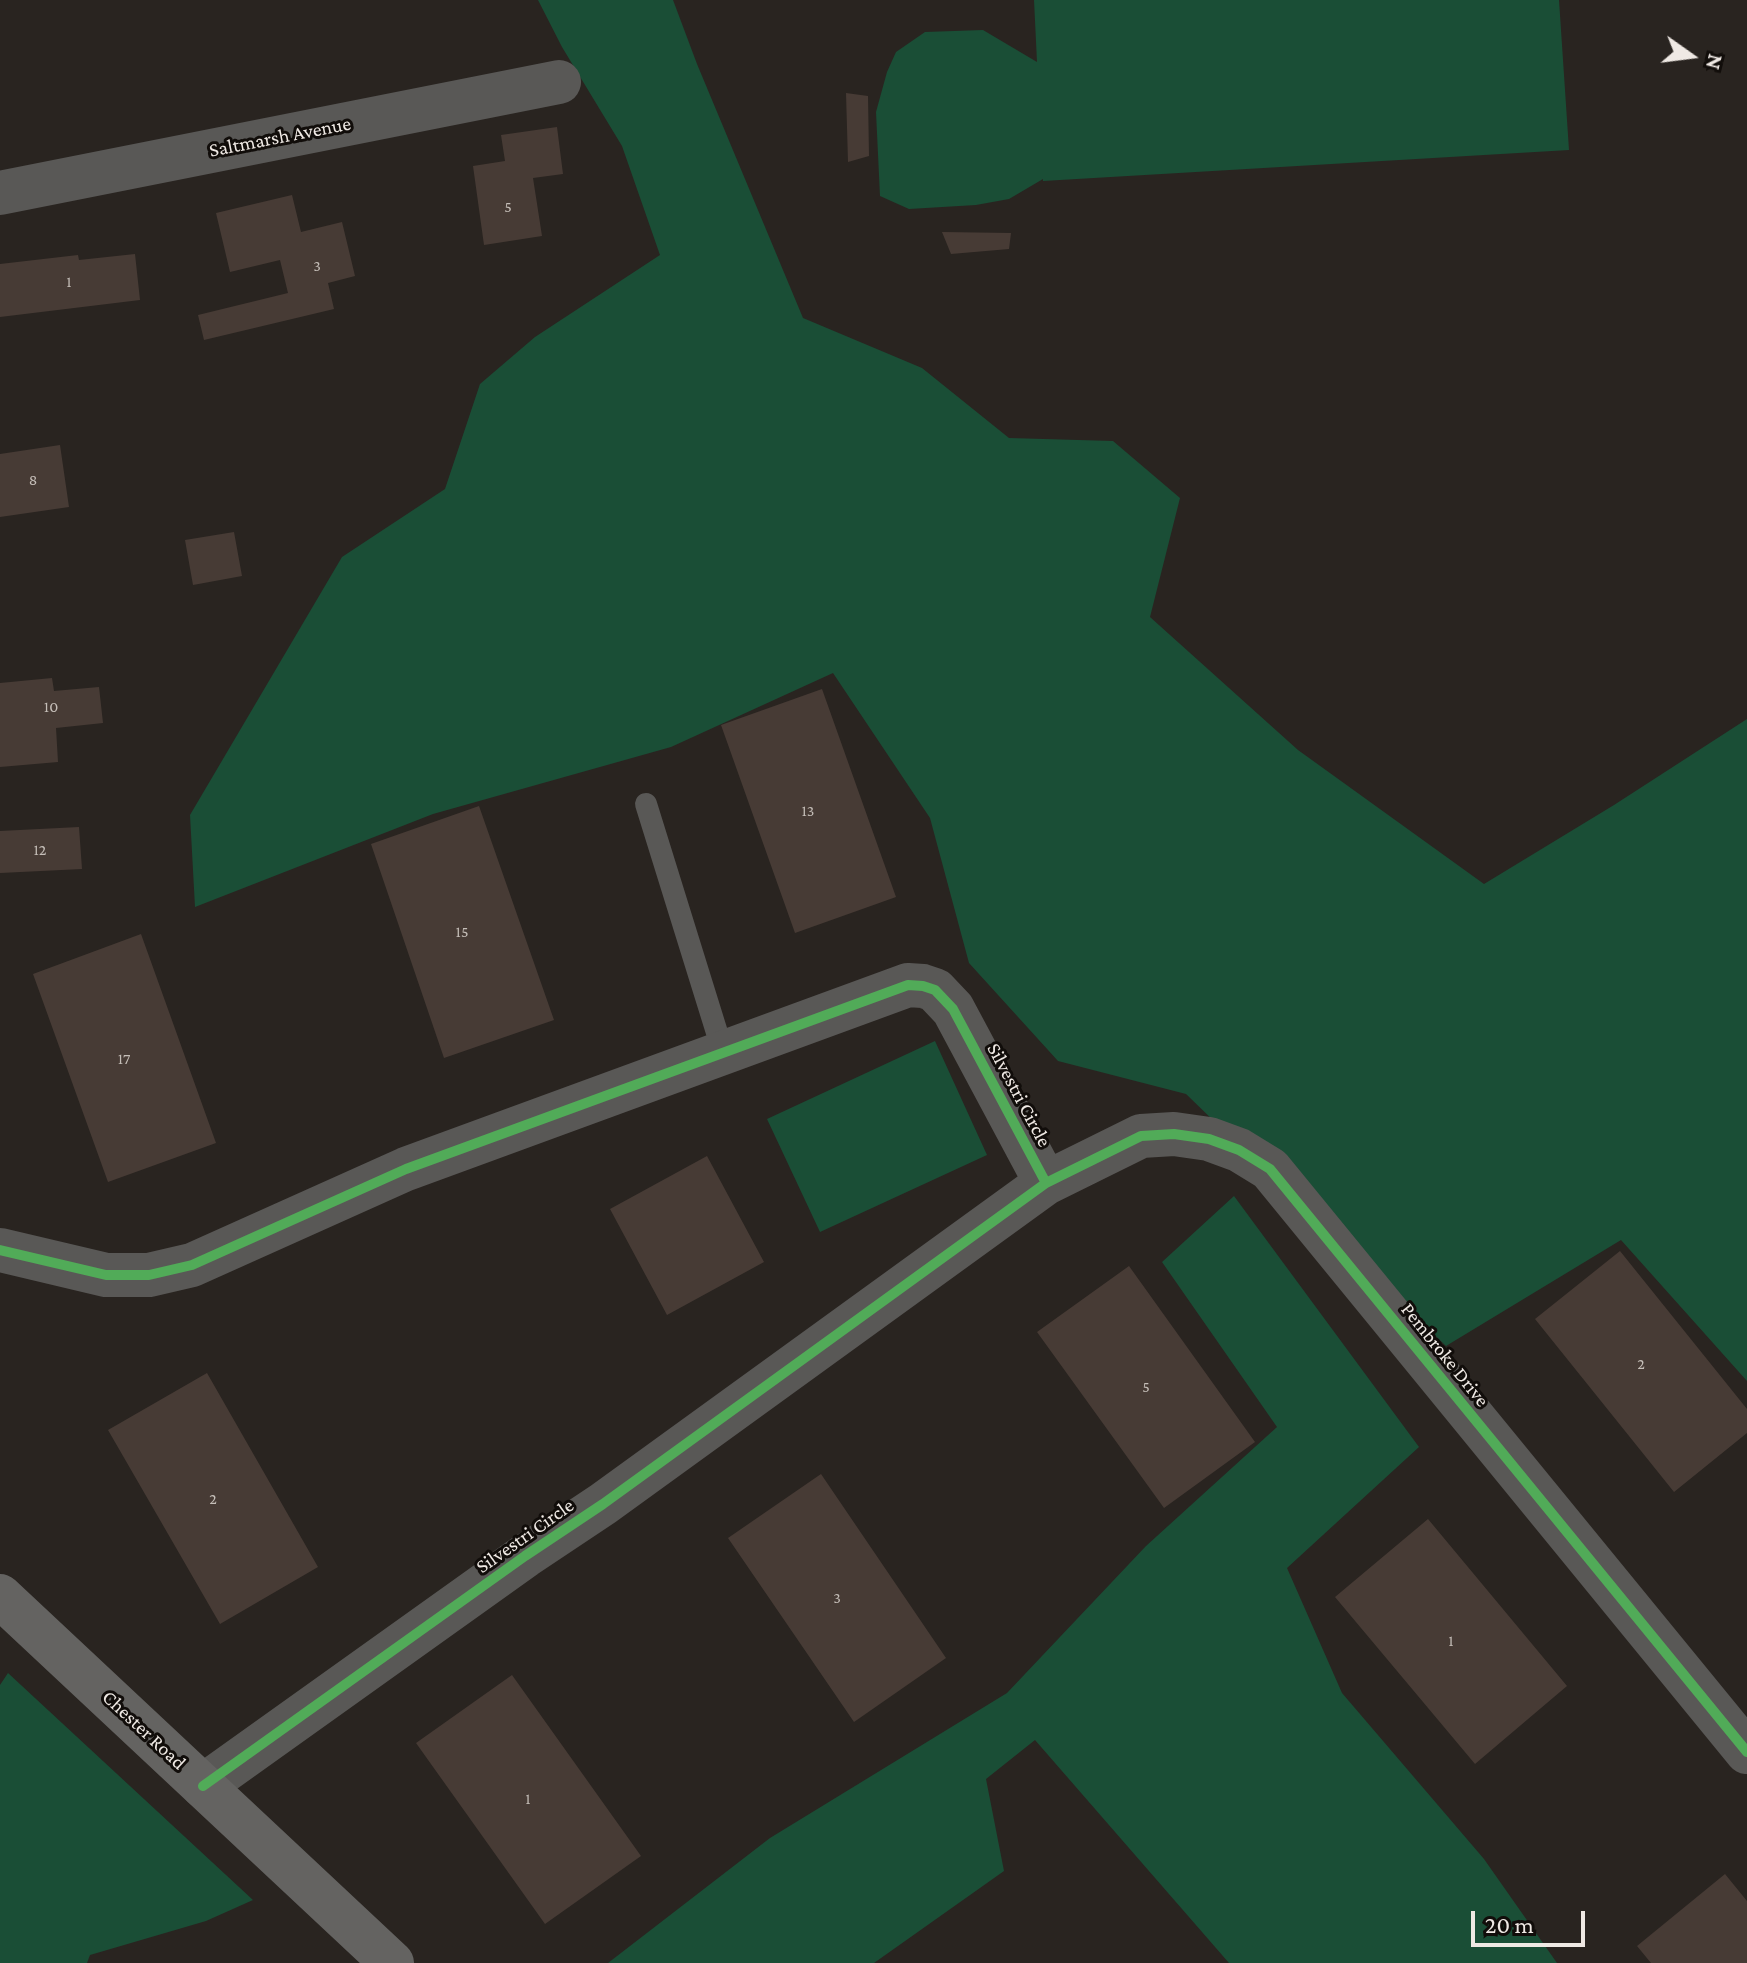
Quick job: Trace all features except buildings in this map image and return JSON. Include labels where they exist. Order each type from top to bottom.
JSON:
[{"type":"main road","name":"Chester Road","points":[[0,1596],[392,1963]]},
{"type":"street","name":"Saltmarsh Avenue","points":[[0,193],[559,82]]},
{"type":"street","name":"Silvestri Circle","points":[[0,1250],[106,1275],[149,1275],[192,1265],[406,1169],[894,988],[923,986],[944,996],[953,1009],[1046,1183],[603,1504],[525,1556],[203,1786]]},
{"type":"street","name":"Pembroke Drive","points":[[1046,1183],[1141,1136],[1174,1134],[1209,1139],[1239,1150],[1270,1169],[1747,1752]]},
{"type":"lane","points":[[646,804],[723,1052]]},
{"type":"green space","points":[[538,0],[673,0],[803,318],[922,368],[1009,438],[1113,441],[1180,498],[1150,617],[1298,750],[1484,884],[1747,719],[1747,1381],[1621,1240],[1446,1346],[1186,1094],[1058,1061],[969,963],[930,818],[833,673],[671,747],[433,814],[195,907],[190,815],[342,557],[445,489],[480,384],[535,337],[660,255],[622,146],[562,47]]},
{"type":"green space","points":[[1034,0],[1559,0],[1569,150],[1043,179],[1009,199],[976,205],[909,209],[880,196],[876,112],[896,52],[925,32],[983,30],[1037,62]]},
{"type":"green space","points":[[935,1041],[987,1155],[820,1232],[767,1119]]},
{"type":"green space","points":[[1234,1196],[1419,1447],[1287,1568],[1342,1693],[1484,1859],[1557,1963],[1229,1963],[1035,1740],[986,1779],[1004,1871],[874,1963],[608,1963],[770,1838],[1007,1693],[1146,1546],[1277,1427],[1162,1262]]},
{"type":"green space","points":[[8,1673],[253,1900],[206,1921],[90,1955],[87,1963],[0,1963],[0,1685]]},
{"type":"cycle path","points":[[0,1250],[106,1275],[149,1275],[192,1265],[406,1169],[908,985],[935,990],[953,1009],[1046,1183],[603,1504],[525,1556],[203,1786]]},
{"type":"cycle path","points":[[1046,1183],[1141,1136],[1174,1134],[1209,1139],[1239,1150],[1270,1169],[1747,1752]]}]
